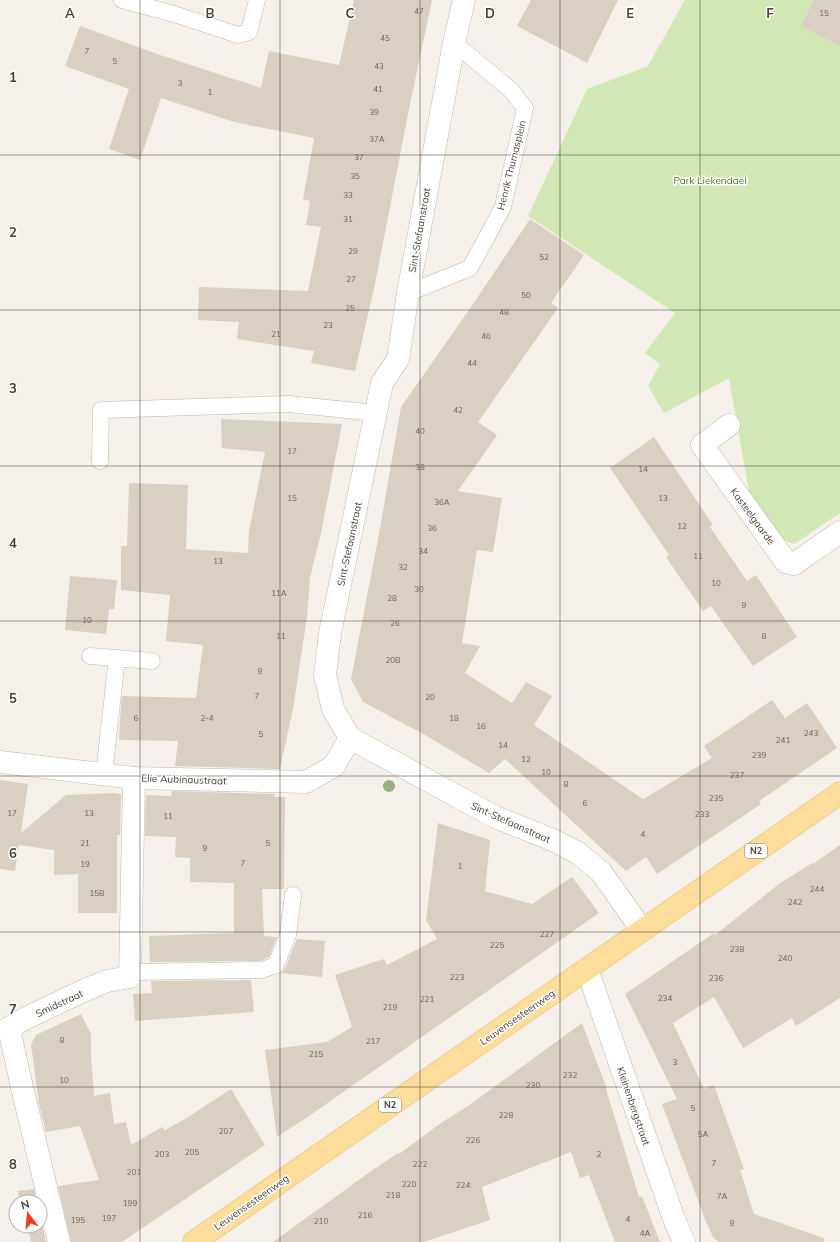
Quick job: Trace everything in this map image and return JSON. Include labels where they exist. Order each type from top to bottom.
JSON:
[{"type":"main road","name":"Leuvensesteenweg","points":[[194,1242],[840,793]]},
{"type":"street","name":"Sint-Stefaanstraat","points":[[464,0],[454,43],[408,293],[398,359],[382,383],[330,633],[325,675],[333,709],[350,738],[495,817],[553,840],[578,853],[600,872],[642,930]]},
{"type":"street","name":"Kasteelgaarde","points":[[729,425],[702,445],[786,562],[794,564],[840,532]]},
{"type":"street","name":"Elie Aubinaustraat","points":[[0,762],[134,778],[306,782],[334,766],[350,738]]},
{"type":"street","points":[[131,972],[134,778]]},
{"type":"street","name":"Kleinenbergstraat","points":[[587,969],[674,1219],[684,1242]]},
{"type":"street","name":"Smidstraat","points":[[59,1242],[9,1028],[26,1018],[92,987],[107,981],[130,977],[131,972]]},
{"type":"lane","points":[[122,0],[176,7],[238,35],[249,32],[257,0]]},
{"type":"lane","name":"Henrik Thumasplein","points":[[408,293],[470,268],[503,207],[525,108],[511,90],[454,43]]},
{"type":"lane","points":[[100,461],[102,410],[288,404],[376,413]]},
{"type":"lane","points":[[90,656],[152,661]]},
{"type":"lane","points":[[104,774],[117,658]]},
{"type":"lane","points":[[131,972],[262,970],[276,965],[288,935],[293,894]]},
{"type":"green space","name":"Park Liekendael","points":[[685,0],[840,0],[840,513],[794,544],[779,538],[750,497],[729,378],[664,413],[648,386],[660,364],[645,353],[675,313],[528,216],[587,89],[648,66]]},
{"type":"building","points":[[354,0],[432,0],[374,289],[355,371],[311,363],[314,351],[237,339],[239,322],[198,320],[199,287],[308,291],[321,227],[306,225],[310,201],[303,199],[314,138],[234,122],[161,98],[140,160],[109,149],[129,89],[65,66],[80,26],[160,55],[261,88],[269,51],[339,65]]},
{"type":"building","points":[[531,0],[618,0],[587,63],[517,26]]},
{"type":"building","points":[[814,0],[840,0],[840,46],[801,26]]},
{"type":"building","points":[[530,219],[584,255],[551,303],[558,308],[478,422],[497,435],[458,491],[502,498],[493,552],[477,550],[462,643],[480,646],[465,673],[512,703],[526,682],[552,696],[534,725],[643,799],[712,758],[704,746],[772,700],[785,718],[807,703],[837,748],[759,801],[761,804],[657,874],[646,857],[626,871],[505,759],[489,773],[425,735],[363,702],[351,679],[379,534],[401,407]]},
{"type":"building","points":[[221,419],[342,424],[321,533],[310,578],[307,617],[293,709],[280,769],[175,766],[178,741],[119,740],[122,696],[196,698],[203,645],[166,641],[170,595],[121,590],[121,546],[127,546],[129,483],[188,485],[186,549],[248,553],[249,531],[265,452],[222,448]]},
{"type":"building","points":[[654,437],[713,525],[710,527],[747,581],[756,575],[797,637],[753,666],[711,606],[703,611],[666,557],[669,555],[610,468]]},
{"type":"building","points":[[70,576],[117,580],[114,609],[109,609],[106,634],[65,630]]},
{"type":"building","points":[[0,780],[28,784],[21,833],[66,795],[121,794],[120,835],[117,835],[117,913],[78,913],[78,874],[54,875],[54,850],[19,845],[15,871],[0,869]]},
{"type":"building","points":[[172,791],[275,794],[274,797],[285,797],[284,889],[262,889],[264,936],[277,937],[269,957],[260,961],[150,962],[149,936],[234,933],[234,883],[190,882],[190,858],[175,857],[176,837],[145,836],[146,795],[171,796]]},
{"type":"building","points":[[438,823],[490,840],[485,891],[532,904],[572,877],[599,913],[277,1137],[265,1050],[327,1042],[352,1027],[335,975],[384,959],[387,965],[437,939],[426,920]]},
{"type":"building","points":[[840,845],[840,998],[796,1026],[792,1018],[743,1048],[714,997],[673,1023],[704,1089],[714,1085],[744,1169],[740,1170],[754,1214],[824,1238],[824,1242],[718,1242],[713,1237],[705,1219],[662,1104],[677,1099],[625,994],[714,933],[715,935],[779,884],[812,863],[813,864]]},
{"type":"building","points":[[297,939],[325,941],[322,977],[280,973],[285,969]]},
{"type":"building","points":[[251,980],[254,1012],[135,1021],[133,994],[152,993],[151,981]]},
{"type":"building","points":[[81,1014],[91,1034],[94,1096],[110,1093],[114,1124],[126,1122],[131,1145],[162,1127],[165,1130],[185,1119],[231,1089],[265,1145],[122,1242],[71,1242],[58,1186],[99,1180],[80,1126],[46,1132],[39,1104],[31,1044],[36,1035]]},
{"type":"building","points":[[582,1023],[607,1089],[639,1197],[642,1196],[660,1242],[615,1242],[589,1175],[580,1178],[571,1152],[482,1187],[490,1220],[424,1242],[273,1242],[367,1174],[398,1153],[399,1154],[441,1123],[468,1106]]},
{"type":"building","points":[[34,1189],[35,1194],[19,1194],[18,1191]]},
{"type":"building","points":[[29,1234],[44,1234],[46,1242],[31,1242]]}]
